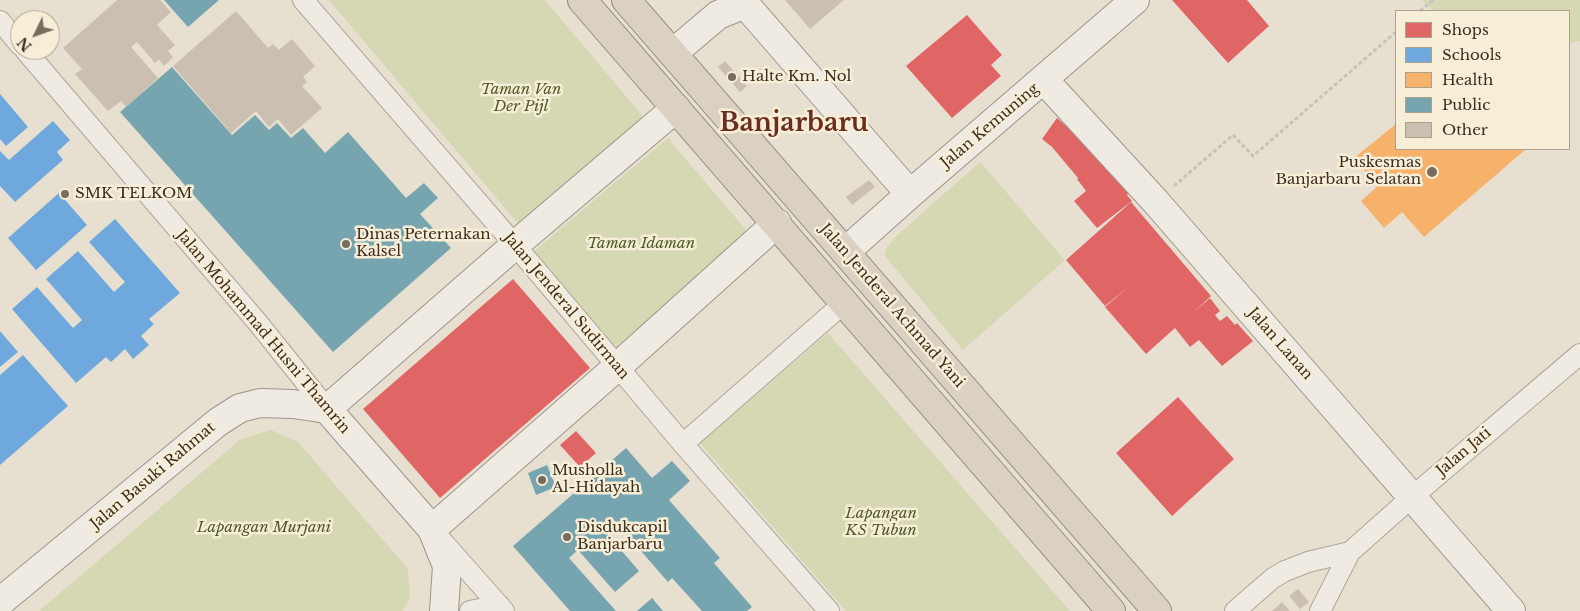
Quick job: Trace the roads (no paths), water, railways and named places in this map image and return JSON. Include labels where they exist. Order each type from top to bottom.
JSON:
[{"type":"highway","points":[[582,0],[1112,611]]},
{"type":"highway","name":"Jalan Jenderal Achmad Yani","points":[[626,0],[1158,611]]},
{"type":"highway","points":[[1021,507],[1047,485]]},
{"type":"main road","name":"Jalan Kemuning","points":[[845,252],[1136,0]]},
{"type":"main road","points":[[673,53],[718,15],[746,2],[910,194]]},
{"type":"main road","name":"Jalan Lanan","points":[[1044,80],[1169,217],[1511,611]]},
{"type":"main road","points":[[327,409],[676,108]]},
{"type":"main road","points":[[444,611],[447,566],[432,529],[617,367],[777,223]]},
{"type":"main road","name":"Jalan Basuki Rahmat","points":[[1,598],[218,422],[240,408],[260,403],[293,404],[327,409]]},
{"type":"main road","name":"Jalan Mohammad Husni Thamrin","points":[[327,409],[432,529]]},
{"type":"street","name":"Jalan Jenderal Sudirman","points":[[303,0],[515,245],[682,444],[829,611]]},
{"type":"street","points":[[0,21],[10,33]]},
{"type":"street","name":"Jalan Mohammad Husni Thamrin","points":[[34,60],[258,323],[327,409]]},
{"type":"street","points":[[682,444],[844,303]]},
{"type":"street","name":"Jalan Jati","points":[[1320,611],[1350,552],[1580,354]]},
{"type":"street","name":"Jalan Mohammad Husni Thamrin","points":[[432,529],[501,608]]},
{"type":"street","name":"Jalan Jati","points":[[1235,611],[1273,578],[1285,571],[1308,562],[1350,552]]},
{"type":"street","points":[[470,611],[501,608]]},
{"type":"place","name":"Halte Km. Nol","points":[[732,77]]},
{"type":"place","name":"Puskesmas Banjarbaru Selatan","points":[[1432,172]]},
{"type":"place","name":"SMK TELKOM","points":[[65,194]]},
{"type":"place","name":"Dinas Peternakan Kalsel","points":[[346,244]]},
{"type":"place","name":"Musholla Al-Hidayah","points":[[542,480]]},
{"type":"place","name":"Disdukcapil Banjarbaru","points":[[567,537]]},
{"type":"district","name":"Banjarbaru","points":[[794,124]]},
{"type":"park label","name":"Taman Van Der Pijl","points":[[521,98]]},
{"type":"park label","name":"Taman Idaman","points":[[641,244]]},
{"type":"park label","name":"Lapangan KS Tubun","points":[[881,522]]},
{"type":"park label","name":"Lapangan Murjani","points":[[264,528]]}]
